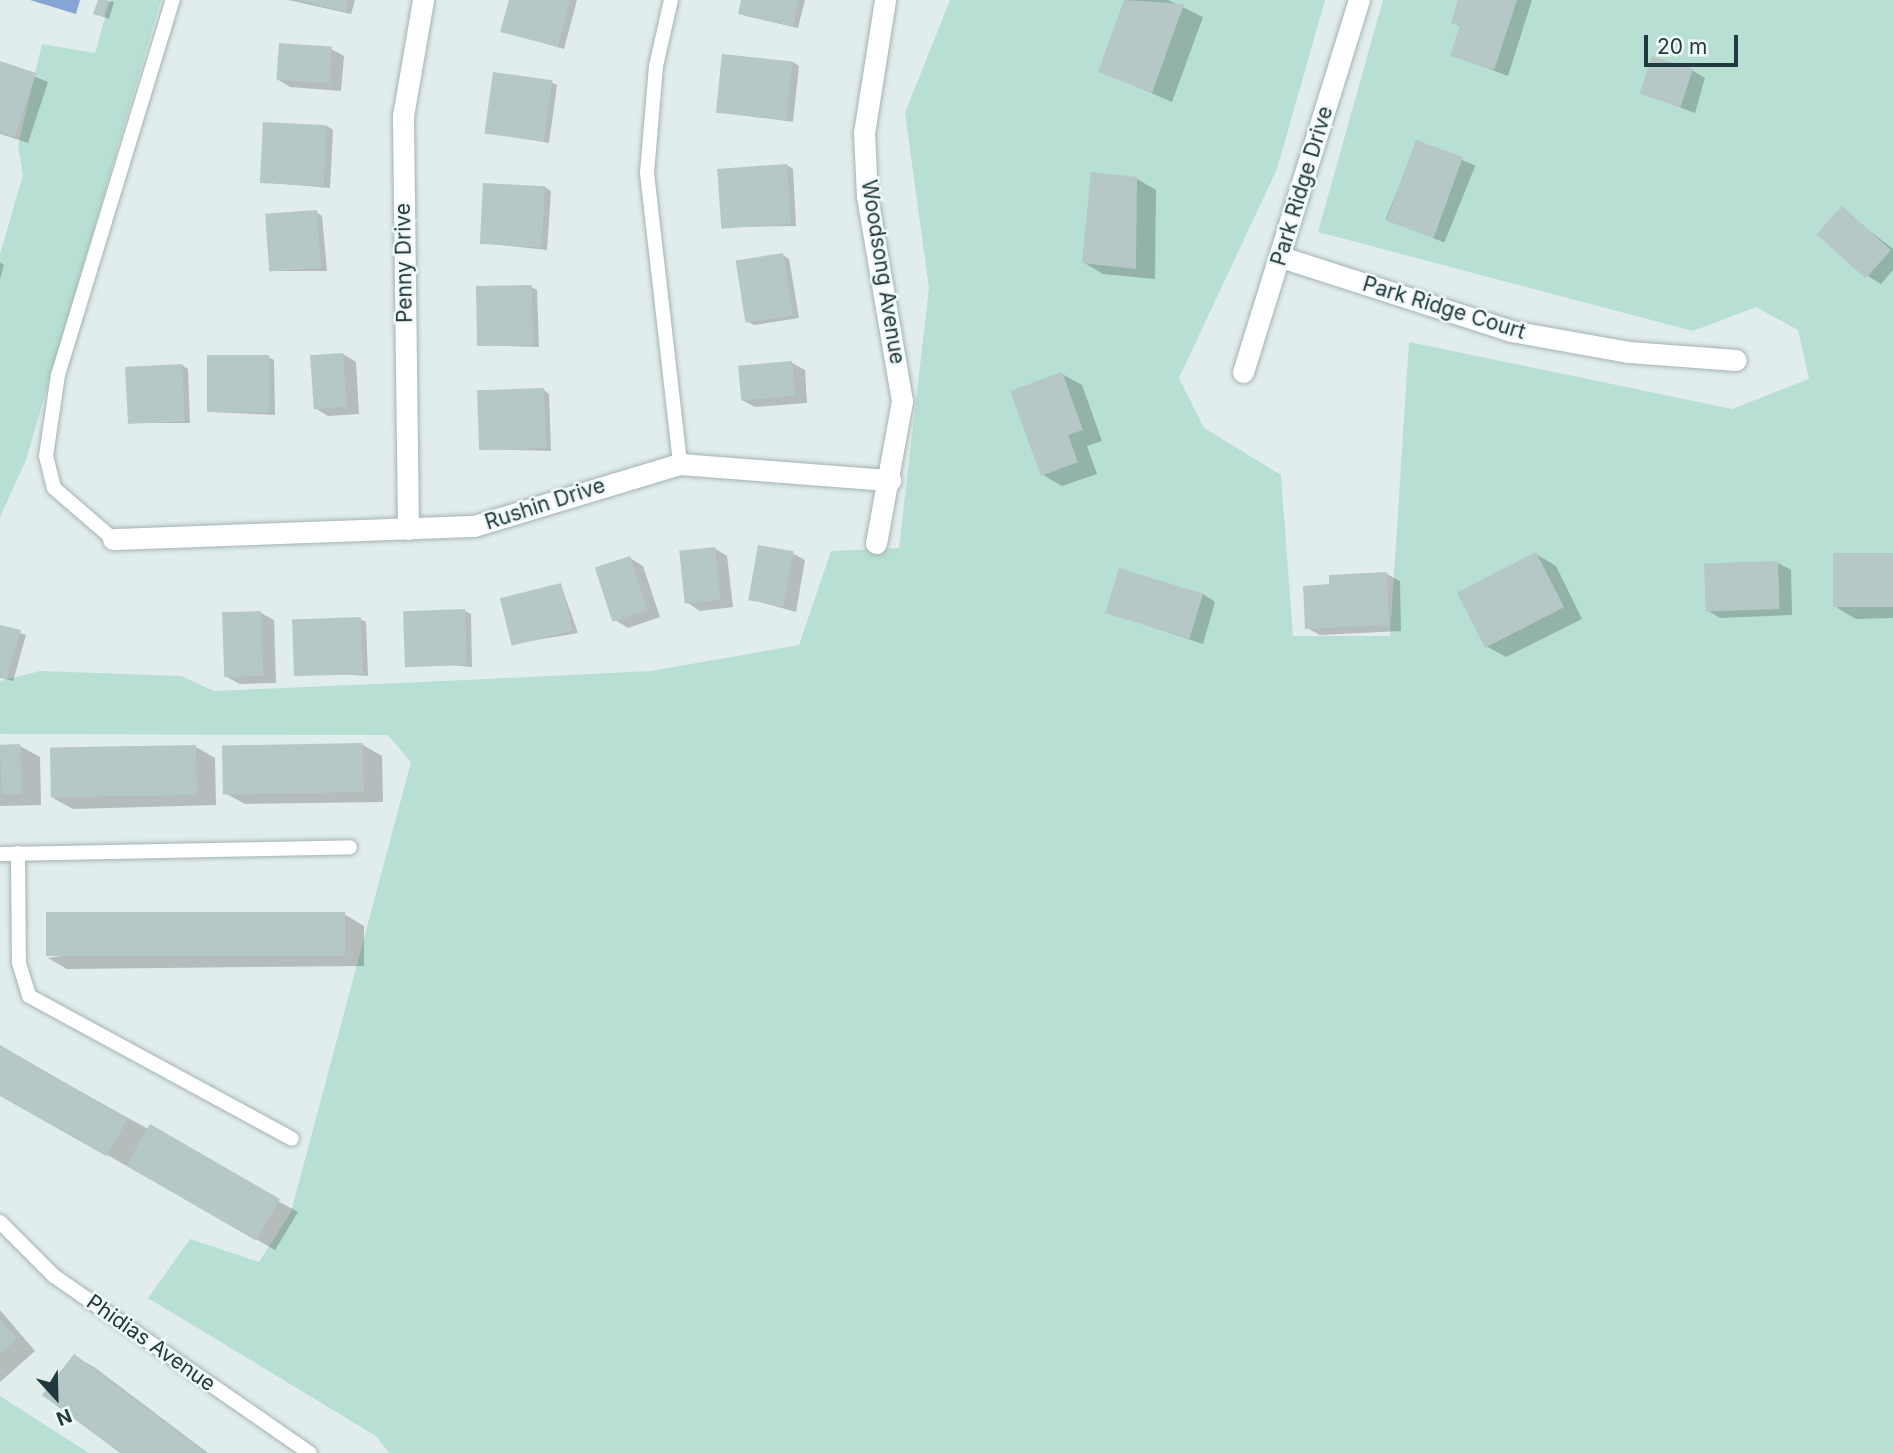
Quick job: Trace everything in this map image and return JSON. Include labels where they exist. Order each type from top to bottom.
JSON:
[{"type":"street","name":"Penny Drive","points":[[408,529],[403,116],[424,0]]},
{"type":"street","name":"Woodsong Avenue","points":[[876,543],[890,480],[900,378],[867,196],[864,133],[885,0]]},
{"type":"street","name":"Park Ridge Drive","points":[[1242,372],[1281,257],[1359,0]]},
{"type":"street","name":"Park Ridge Court","points":[[1281,257],[1511,331],[1629,352],[1736,360]]},
{"type":"street","name":"Rushin Drive","points":[[113,540],[408,529],[508,519],[680,464],[890,480]]},
{"type":"lane","points":[[113,540],[54,488],[46,456],[58,375],[173,0]]},
{"type":"lane","points":[[671,0],[650,118],[648,206],[680,464]]},
{"type":"lane","points":[[0,854],[350,847]]},
{"type":"lane","points":[[18,853],[19,963],[29,996],[292,1139]]},
{"type":"lane","name":"Phidias Avenue","points":[[0,1222],[54,1276],[310,1453]]},
{"type":"green space","points":[[110,0],[161,0],[26,460],[0,517],[0,254],[23,175],[18,146],[42,44],[95,53]]},
{"type":"green space","points":[[950,0],[1325,0],[1277,169],[1179,378],[1204,428],[1281,475],[1293,636],[1390,636],[1409,342],[1732,409],[1809,379],[1798,330],[1756,307],[1693,331],[1318,232],[1383,0],[1893,0],[1893,1453],[389,1453],[376,1436],[148,1298],[190,1239],[259,1262],[291,1212],[411,762],[388,735],[0,734],[0,681],[40,671],[181,676],[214,691],[445,681],[651,671],[799,645],[831,551],[899,548],[929,288],[905,113]]},
{"type":"green space","points":[[0,1396],[89,1453],[0,1453]]},
{"type":"water","points":[[30,0],[80,0],[76,14]]},
{"type":"building","points":[[98,0],[108,0],[103,17],[93,14]]},
{"type":"building","points":[[297,0],[348,0],[346,12]]},
{"type":"building","points":[[509,0],[570,0],[558,47],[500,32]]},
{"type":"building","points":[[741,0],[799,0],[793,26],[738,14]]},
{"type":"building","points":[[1124,0],[1184,4],[1152,93],[1098,72]]},
{"type":"building","points":[[1458,0],[1517,0],[1494,70],[1450,56],[1460,25],[1451,23]]},
{"type":"building","points":[[279,43],[332,47],[329,84],[276,80]]},
{"type":"building","points":[[722,54],[793,61],[786,120],[716,113]]},
{"type":"building","points":[[1652,56],[1693,69],[1681,107],[1640,94]]},
{"type":"building","points":[[0,61],[36,73],[15,137],[0,132]]},
{"type":"building","points":[[493,72],[552,80],[544,142],[484,133]]},
{"type":"building","points":[[263,122],[327,125],[324,186],[260,183]]},
{"type":"building","points":[[1416,140],[1463,157],[1434,238],[1387,221]]},
{"type":"building","points":[[787,164],[791,224],[721,229],[717,169]]},
{"type":"building","points":[[1091,172],[1137,177],[1136,269],[1082,263]]},
{"type":"building","points":[[483,183],[545,186],[542,247],[480,244]]},
{"type":"building","points":[[1842,206],[1891,250],[1866,278],[1817,234]]},
{"type":"building","points":[[317,210],[321,268],[269,271],[265,214]]},
{"type":"building","points":[[783,253],[793,315],[745,323],[736,261]]},
{"type":"building","points":[[532,285],[533,345],[477,346],[476,286]]},
{"type":"building","points":[[343,353],[347,407],[314,409],[310,355]]},
{"type":"building","points":[[207,355],[269,355],[269,412],[207,412]]},
{"type":"building","points":[[792,361],[795,396],[741,401],[738,366]]},
{"type":"building","points":[[182,364],[185,421],[128,424],[125,367]]},
{"type":"building","points":[[1062,372],[1083,430],[1068,435],[1078,462],[1041,476],[1010,391]]},
{"type":"building","points":[[544,388],[546,448],[479,450],[477,390]]},
{"type":"building","points":[[758,545],[793,551],[784,606],[748,600]]},
{"type":"building","points":[[715,547],[721,600],[685,603],[679,551]]},
{"type":"building","points":[[1536,552],[1564,607],[1485,648],[1457,592]]},
{"type":"building","points":[[1833,553],[1893,553],[1893,607],[1833,607]]},
{"type":"building","points":[[630,556],[648,610],[612,622],[595,567]]},
{"type":"building","points":[[1778,561],[1780,609],[1706,612],[1704,564]]},
{"type":"building","points":[[1119,568],[1203,594],[1189,639],[1105,613]]},
{"type":"building","points":[[1387,572],[1389,625],[1305,629],[1303,586],[1329,584],[1329,575]]},
{"type":"building","points":[[561,583],[573,631],[512,646],[500,598]]},
{"type":"building","points":[[465,609],[467,665],[405,667],[403,611]]},
{"type":"building","points":[[261,611],[263,676],[224,677],[222,612]]},
{"type":"building","points":[[361,617],[363,674],[294,676],[292,619]]},
{"type":"building","points":[[0,625],[21,630],[7,679],[0,677]]},
{"type":"building","points":[[363,743],[364,792],[223,794],[222,745]]},
{"type":"building","points":[[20,744],[22,794],[2,795],[0,745]]},
{"type":"building","points":[[196,745],[197,795],[51,798],[50,748]]},
{"type":"building","points":[[46,912],[345,912],[345,956],[46,956]]},
{"type":"building","points":[[0,1045],[128,1119],[106,1156],[0,1096]]},
{"type":"building","points":[[150,1124],[280,1199],[256,1241],[126,1166]]},
{"type":"building","points":[[0,1320],[17,1339],[0,1354]]},
{"type":"building","points":[[74,1354],[206,1453],[120,1453],[42,1395]]}]
